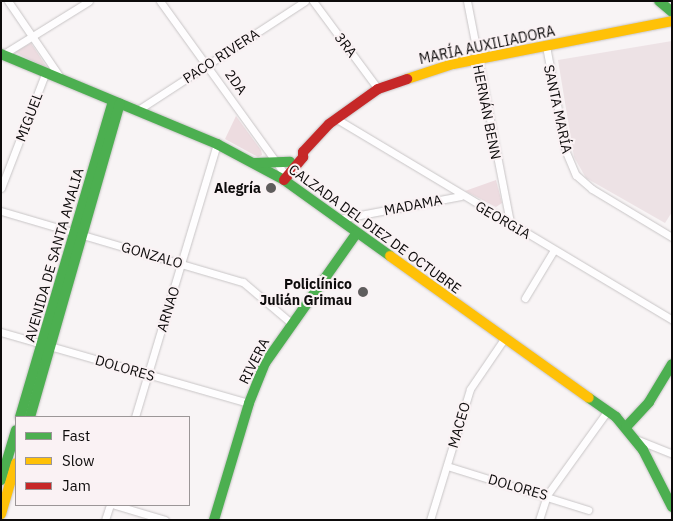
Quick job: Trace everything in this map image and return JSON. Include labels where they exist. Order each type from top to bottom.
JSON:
[{"type":"street","points":[[8,1],[34,36],[62,81]]},
{"type":"street","points":[[2,54],[89,1]]},
{"type":"street","name":"2DA","points":[[160,1],[207,64],[282,174]]},
{"type":"street","name":"PACO RIVERA","points":[[138,110],[305,1]]},
{"type":"street","name":"3RA","points":[[313,1],[378,89]]},
{"type":"street","name":"HERNÁN BENN","points":[[467,1],[510,222]]},
{"type":"street","points":[[659,1],[672,12]]},
{"type":"street","name":"MARÍA AUXILIADORA","points":[[282,174],[303,157],[303,152],[336,118],[378,89],[425,71],[672,21]]},
{"type":"street","name":"SANTA MARÍA","points":[[546,46],[566,152],[576,175],[592,189],[672,237]]},
{"type":"street","name":"CALZADA DEL DIEZ DE OCTUBRE","points":[[2,54],[45,74],[138,110],[282,174],[296,189],[336,220],[608,410],[636,439],[672,507]]},
{"type":"street","name":"MIGUEL","points":[[1,188],[45,74]]},
{"type":"street","name":"AVENIDA DE SANTA AMALIA","points":[[20,416],[46,345],[117,103]]},
{"type":"street","name":"GEORGIA","points":[[336,118],[462,196],[510,222],[672,320]]},
{"type":"street","name":"ARNAO","points":[[135,416],[217,144]]},
{"type":"street","name":"MARÍA AUXILIADORA","points":[[282,174],[298,152],[303,152]]},
{"type":"street","name":"MADAMA","points":[[336,220],[462,196]]},
{"type":"street","name":"GONZALO","points":[[1,211],[243,282],[291,323]]},
{"type":"street","name":"RIVERA","points":[[214,520],[249,403],[265,363],[291,323],[356,234]]},
{"type":"street","points":[[525,298],[554,250]]},
{"type":"street","name":"DOLORES","points":[[1,332],[249,403]]},
{"type":"street","name":"MACEO","points":[[430,520],[474,380],[504,339]]},
{"type":"street","name":"AVENIDA DE SANTA AMALIA","points":[[30,416],[46,345]]},
{"type":"street","points":[[626,427],[650,402],[672,364]]},
{"type":"street","points":[[540,520],[548,496],[608,410]]},
{"type":"street","points":[[1,514],[15,436]]},
{"type":"street","points":[[636,439],[672,454]]},
{"type":"street","name":"DOLORES","points":[[447,466],[588,510]]},
{"type":"street","points":[[1,480],[10,468]]},
{"type":"street","points":[[105,520],[110,506]]},
{"type":"street","points":[[118,506],[165,520]]},
{"type":"shaded area","points":[[672,41],[672,212],[665,223],[586,178],[574,157],[558,60]]},
{"type":"shaded area","points":[[31,43],[48,69],[15,52]]},
{"type":"shaded area","points":[[236,116],[261,150],[262,155],[258,157],[225,139]]},
{"type":"shaded area","points":[[496,180],[502,203],[496,207],[465,191]]},
{"type":"traffic: fast","points":[[659,1],[672,12]]},
{"type":"traffic: fast","points":[[1,54],[217,144],[284,180],[390,256]]},
{"type":"traffic: fast","points":[[20,416],[113,101]]},
{"type":"traffic: fast","points":[[30,416],[120,104]]},
{"type":"traffic: fast","points":[[255,163],[290,162]]},
{"type":"traffic: fast","points":[[214,520],[249,403],[265,363],[356,234]]},
{"type":"traffic: fast","points":[[626,427],[649,402],[672,364]]},
{"type":"traffic: fast","points":[[589,398],[616,417],[643,450],[672,507]]},
{"type":"traffic: fast","points":[[1,480],[15,433]]},
{"type":"traffic: slow","points":[[407,79],[453,64],[672,21]]},
{"type":"traffic: slow","points":[[390,256],[589,398]]},
{"type":"traffic: slow","points":[[1,514],[15,466]]},
{"type":"traffic: jam","points":[[284,180],[303,157],[303,152],[329,124],[378,89],[407,79]]},
{"type":"place","name":"Alegría","points":[[271,188]]},
{"type":"place","name":"Policlínico Julián Grimau","points":[[363,292]]}]
